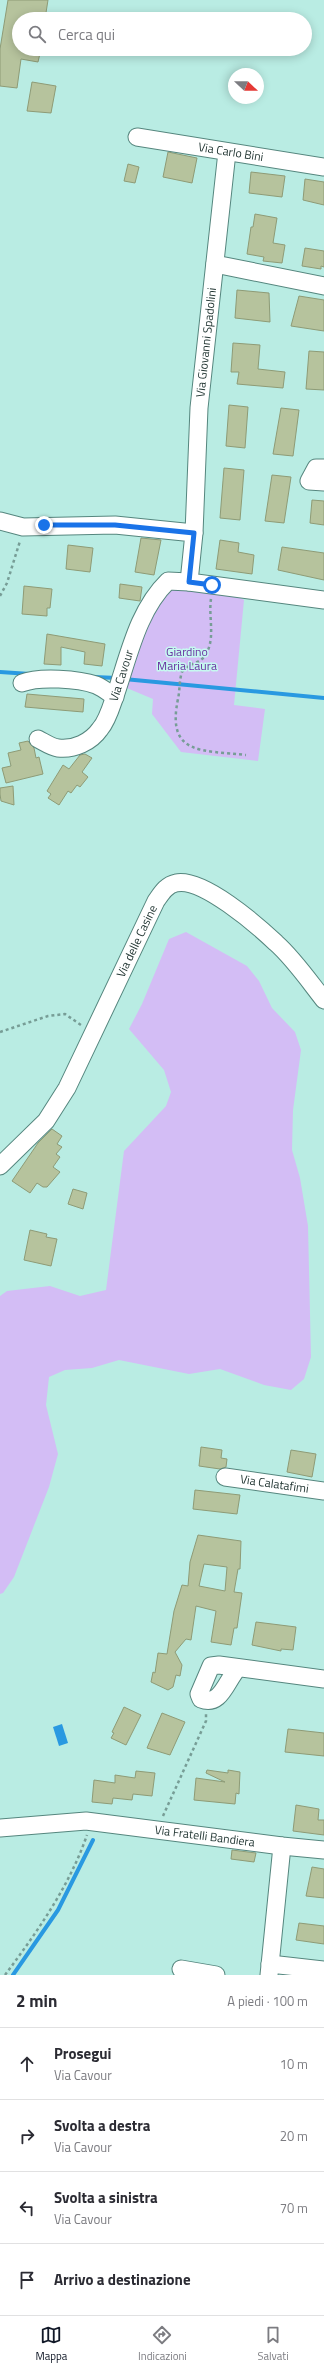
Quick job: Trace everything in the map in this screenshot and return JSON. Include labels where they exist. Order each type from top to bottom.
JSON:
[{"type":"street","name":"Via Carlo Bini","points":[[137,137],[324,167]]},
{"type":"street","name":"Via Giovanni Spadolini","points":[[194,533],[199,408],[227,152]]},
{"type":"street","points":[[215,264],[324,286]]},
{"type":"street","points":[[324,468],[316,468],[309,481],[324,482]]},
{"type":"street","points":[[0,521],[23,527],[115,525],[194,533],[189,582]]},
{"type":"street","name":"Via Cavour","points":[[38,739],[57,748],[73,747],[88,741],[101,729],[119,685],[140,624],[155,593],[168,581],[189,582],[324,600]]},
{"type":"street","points":[[22,683],[33,679],[83,682],[97,685],[119,685]]},
{"type":"street","name":"Via delle Casine","points":[[0,1166],[46,1121],[67,1088],[156,901],[164,889],[175,883],[188,882],[213,893],[277,943],[324,1000]]},
{"type":"street","name":"Via Calatafimi","points":[[226,1477],[324,1491]]},
{"type":"street","points":[[208,1702],[201,1699],[199,1694],[211,1666],[219,1665],[324,1679]]},
{"type":"street","name":"Via Fratelli Bandiera","points":[[0,1828],[89,1821],[324,1850]]},
{"type":"street","points":[[282,1846],[269,1970],[324,1970]]},
{"type":"street","points":[[181,1969],[216,1975]]},
{"type":"path","points":[[0,596],[7,583],[14,563],[23,527]]},
{"type":"path","points":[[212,585],[209,646],[202,659],[184,669],[180,678],[174,711],[175,728],[184,743],[196,749],[246,755]]},
{"type":"path","points":[[0,1032],[48,1016],[65,1014],[93,1035]]},
{"type":"path","points":[[157,1830],[206,1721],[208,1702]]},
{"type":"path","points":[[5,1975],[59,1896],[81,1853],[89,1821]]},
{"type":"green space","name":"Giardino Maria Laura","points":[[173,587],[239,597],[244,600],[234,705],[265,709],[258,761],[181,752],[152,714],[153,699],[122,686],[155,600]]},
{"type":"green space","points":[[186,932],[247,966],[259,981],[272,1008],[295,1032],[301,1050],[293,1110],[292,1150],[300,1178],[308,1226],[311,1357],[304,1379],[291,1390],[264,1385],[220,1369],[189,1374],[119,1360],[92,1368],[65,1370],[49,1377],[46,1405],[58,1454],[49,1487],[14,1577],[3,1593],[0,1594],[0,1296],[7,1291],[50,1286],[80,1296],[106,1290],[124,1151],[166,1106],[171,1092],[164,1070],[129,1029],[142,1004],[169,939]]},
{"type":"water","points":[[62,1724],[68,1743],[59,1746],[53,1727]]},
{"type":"building","points":[[8,0],[48,0],[46,12],[12,12],[12,56],[39,56],[38,62],[21,59],[17,88],[0,86],[0,49]]},
{"type":"building","points":[[32,82],[56,86],[51,113],[27,111]]},
{"type":"building","points":[[168,152],[197,158],[192,183],[163,177]]},
{"type":"building","points":[[128,164],[139,167],[135,183],[124,181]]},
{"type":"building","points":[[251,172],[285,176],[282,197],[249,193]]},
{"type":"building","points":[[305,179],[324,182],[324,205],[303,200]]},
{"type":"building","points":[[255,214],[277,218],[273,243],[285,245],[282,263],[263,261],[264,257],[247,254],[251,227],[253,227]]},
{"type":"building","points":[[305,248],[324,251],[324,267],[321,266],[321,269],[302,266]]},
{"type":"building","points":[[237,290],[269,293],[270,322],[235,318]]},
{"type":"building","points":[[299,296],[324,300],[324,331],[291,326]]},
{"type":"building","points":[[233,343],[260,345],[258,369],[285,372],[283,388],[237,384],[239,372],[231,372]]},
{"type":"building","points":[[309,351],[324,352],[324,390],[306,389]]},
{"type":"building","points":[[229,405],[248,407],[245,448],[226,446]]},
{"type":"building","points":[[281,408],[299,410],[293,456],[273,454]]},
{"type":"building","points":[[224,468],[244,470],[240,520],[220,518]]},
{"type":"building","points":[[272,475],[291,477],[284,523],[265,521]]},
{"type":"building","points":[[312,500],[324,501],[324,525],[310,523]]},
{"type":"building","points":[[141,538],[161,540],[154,575],[135,572]]},
{"type":"building","points":[[220,540],[239,543],[238,552],[254,555],[252,574],[216,569]]},
{"type":"building","points":[[68,545],[93,548],[90,572],[66,569]]},
{"type":"building","points":[[282,547],[324,553],[324,580],[278,570]]},
{"type":"building","points":[[120,584],[142,587],[140,601],[119,598]]},
{"type":"building","points":[[24,586],[52,589],[50,608],[47,608],[47,616],[22,614]]},
{"type":"building","points":[[47,634],[105,644],[102,666],[84,664],[85,652],[61,647],[61,665],[44,664]]},
{"type":"building","points":[[27,694],[84,699],[83,712],[25,707]]},
{"type":"building","points":[[28,741],[34,748],[36,758],[39,757],[43,774],[6,783],[2,768],[11,766],[8,753],[21,750],[19,743]]},
{"type":"building","points":[[85,754],[92,758],[82,772],[88,777],[80,787],[77,785],[71,793],[68,791],[59,805],[48,798],[51,794],[47,791],[63,765],[69,769],[80,755]]},
{"type":"building","points":[[13,786],[14,805],[1,801],[0,788]]},
{"type":"building","points":[[52,1129],[62,1136],[57,1144],[62,1147],[56,1154],[60,1157],[53,1167],[60,1172],[47,1187],[43,1187],[37,1183],[30,1193],[12,1181],[38,1143]]},
{"type":"building","points":[[73,1189],[87,1193],[83,1209],[68,1204]]},
{"type":"building","points":[[30,1230],[47,1234],[46,1237],[57,1239],[51,1266],[24,1260]]},
{"type":"building","points":[[201,1447],[222,1450],[221,1458],[227,1459],[226,1467],[220,1469],[199,1466]]},
{"type":"building","points":[[291,1450],[316,1454],[312,1477],[287,1472]]},
{"type":"building","points":[[195,1490],[240,1495],[237,1514],[193,1509]]},
{"type":"building","points":[[198,1535],[241,1541],[240,1569],[238,1569],[234,1592],[242,1593],[237,1628],[234,1628],[231,1645],[211,1642],[216,1611],[196,1606],[191,1640],[186,1639],[175,1652],[182,1665],[180,1676],[176,1675],[173,1687],[168,1690],[151,1682],[153,1672],[155,1673],[158,1653],[167,1654],[174,1611],[182,1585],[188,1586],[190,1562]],"holes":[[[204,1564],[227,1567],[225,1591],[199,1586]]]},
{"type":"building","points":[[256,1622],[296,1627],[293,1650],[281,1649],[281,1651],[252,1645]]},
{"type":"building","points":[[124,1707],[141,1715],[126,1745],[111,1738],[114,1733],[112,1732]]},
{"type":"building","points":[[162,1713],[185,1722],[170,1755],[147,1748]]},
{"type":"building","points":[[288,1729],[324,1733],[324,1756],[285,1752]]},
{"type":"building","points":[[207,1770],[228,1773],[228,1770],[240,1772],[239,1794],[236,1793],[235,1804],[194,1800],[196,1778],[225,1782],[206,1773]]},
{"type":"building","points":[[136,1771],[155,1773],[152,1796],[133,1794],[132,1800],[113,1798],[112,1804],[92,1802],[94,1780],[115,1783],[115,1775],[135,1778]]},
{"type":"building","points":[[296,1805],[319,1809],[318,1820],[324,1820],[324,1835],[293,1831]]},
{"type":"building","points":[[232,1850],[256,1853],[254,1862],[231,1859]]},
{"type":"building","points":[[312,1867],[324,1869],[324,1898],[306,1896]]},
{"type":"building","points":[[299,1923],[324,1926],[324,1944],[296,1940]]},
{"type":"waterway","points":[[0,672],[30,674]]},
{"type":"waterway","points":[[94,677],[117,678]]},
{"type":"waterway","points":[[124,679],[324,698]]},
{"type":"waterway","points":[[13,1975],[58,1910],[93,1840]]},
{"type":"route","points":[[44,525],[115,525],[194,533],[189,582],[212,585]]}]
